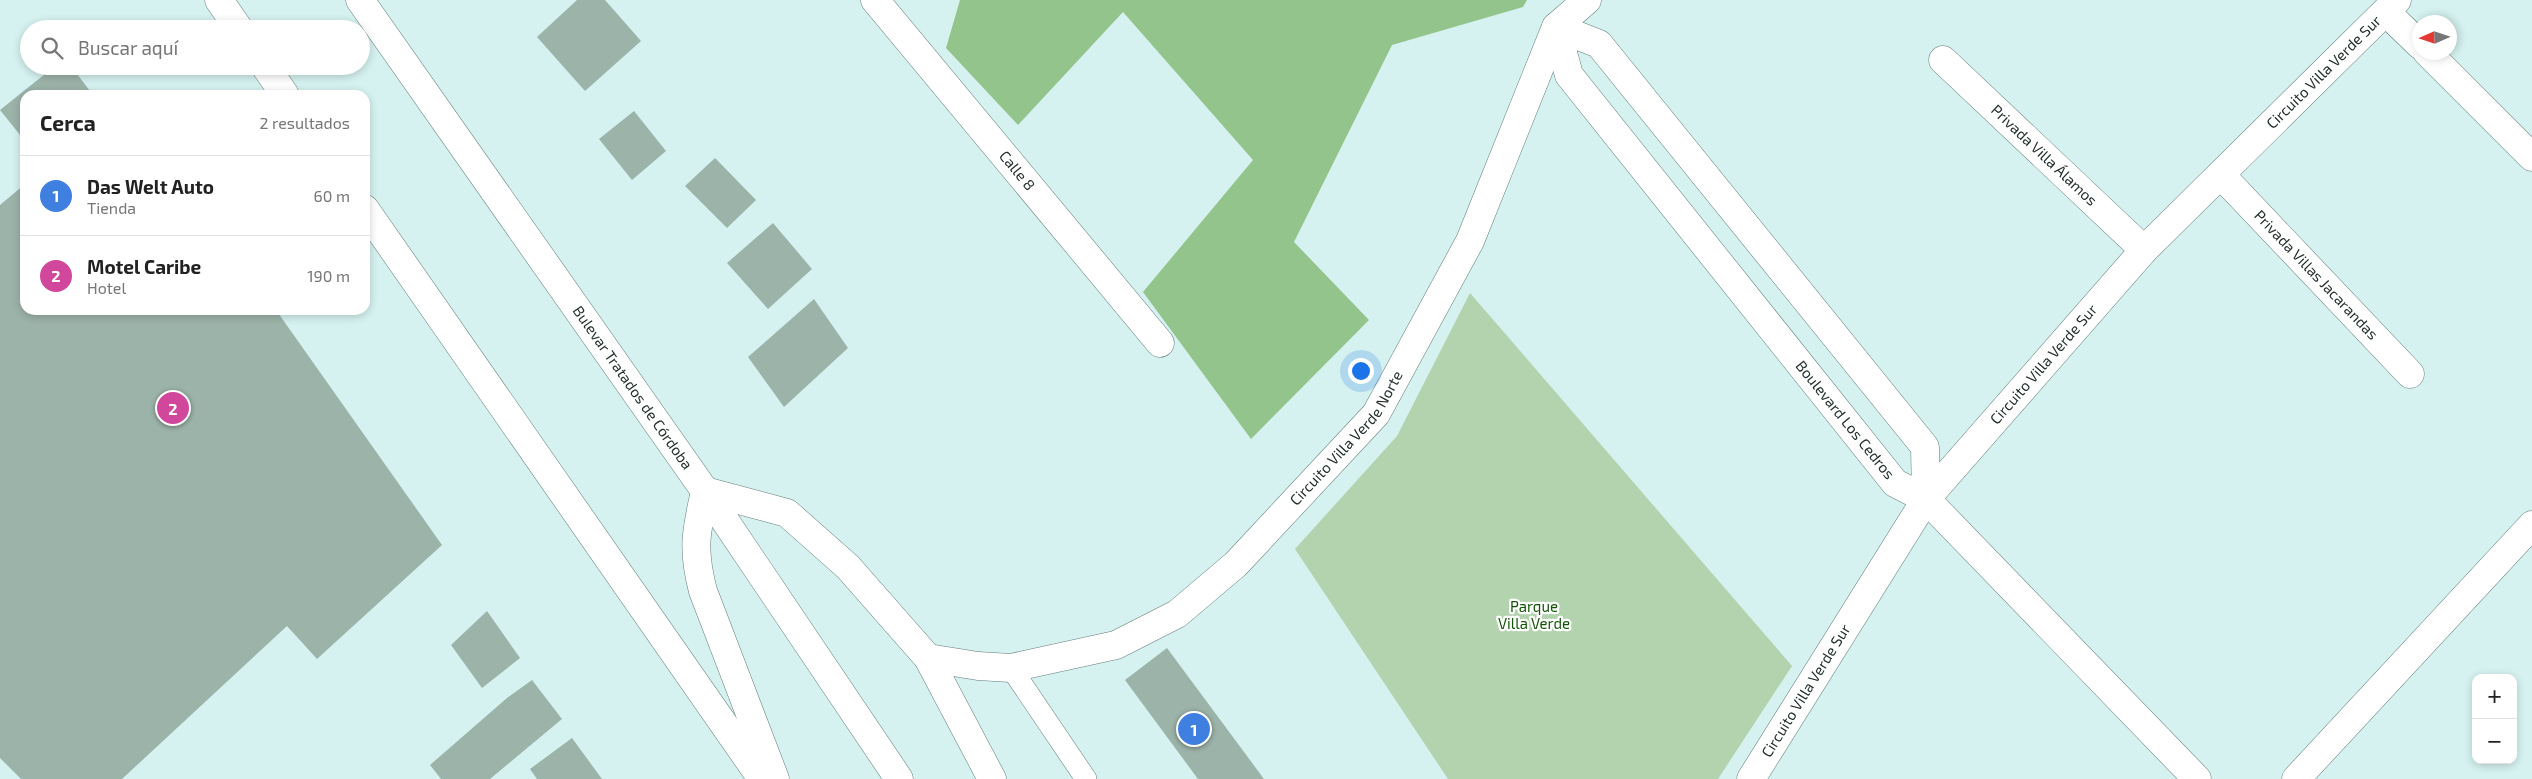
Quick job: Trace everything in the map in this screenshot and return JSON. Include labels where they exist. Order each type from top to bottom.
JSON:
[{"type":"street","points":[[219,0],[233,20]]},
{"type":"street","name":"Bulevar Tratados de Córdoba","points":[[360,0],[705,491],[899,779]]},
{"type":"street","name":"Calle 8","points":[[874,0],[1160,342]]},
{"type":"street","name":"Circuito Villa Verde Norte","points":[[928,658],[978,666],[1012,668],[1116,645],[1177,614],[1236,564],[1376,414],[1470,241],[1556,27],[1587,0]]},
{"type":"street","points":[[2392,6],[2412,34]]},
{"type":"street","name":"Circuito Villa Verde Sur","points":[[1751,779],[1926,499],[2144,250],[2392,6]]},
{"type":"street","points":[[1556,27],[1599,44],[1925,447],[1926,499]]},
{"type":"street","name":"Boulevard Los Cedros","points":[[1556,27],[1569,75],[1895,483],[1926,499],[2197,779]]},
{"type":"street","name":"Privada Villa Álamos","points":[[1943,60],[2144,250]]},
{"type":"street","points":[[2435,60],[2532,157]]},
{"type":"street","points":[[271,75],[282,90]]},
{"type":"street","name":"Privada Villas Jacarandas","points":[[2222,175],[2410,374]]},
{"type":"street","points":[[370,216],[762,779]]},
{"type":"street","points":[[775,779],[703,591],[695,562],[696,531],[705,491],[787,513],[848,567],[928,658],[992,779]]},
{"type":"street","points":[[2296,779],[2532,525]]},
{"type":"lane","points":[[1012,668],[1086,779]]},
{"type":"green space","points":[[960,0],[1527,0],[1523,7],[1392,45],[1294,242],[1369,320],[1251,439],[1143,292],[1253,160],[1123,12],[1018,125],[946,48]]},
{"type":"green space","name":"Parque Villa Verde","points":[[1470,293],[1792,666],[1718,779],[1448,779],[1295,549],[1397,436]]},
{"type":"building","points":[[577,0],[605,0],[641,41],[585,91],[537,37]]},
{"type":"building","points":[[44,75],[78,75],[89,90],[25,90]]},
{"type":"building","points":[[20,94],[20,135],[0,110]]},
{"type":"building","points":[[634,111],[666,151],[632,180],[599,139]]},
{"type":"building","points":[[715,158],[756,200],[727,228],[685,186]]},
{"type":"building","points":[[20,188],[20,315],[280,315],[442,545],[317,659],[287,626],[122,779],[21,779],[0,758],[0,205]]},
{"type":"building","points":[[773,223],[812,269],[768,309],[727,263]]},
{"type":"building","points":[[814,299],[848,348],[784,407],[748,357]]},
{"type":"building","points":[[487,611],[520,658],[482,688],[451,645]]},
{"type":"building","points":[[1167,648],[1264,779],[1198,779],[1125,680]]},
{"type":"building","points":[[532,680],[562,719],[490,779],[441,779],[430,765],[507,698]]},
{"type":"building","points":[[572,738],[602,779],[537,779],[530,769]]},
{"type":"place","name":"Motel Caribe","points":[[173,408]]},
{"type":"place","name":"Das Welt Auto","points":[[1194,729]]}]
